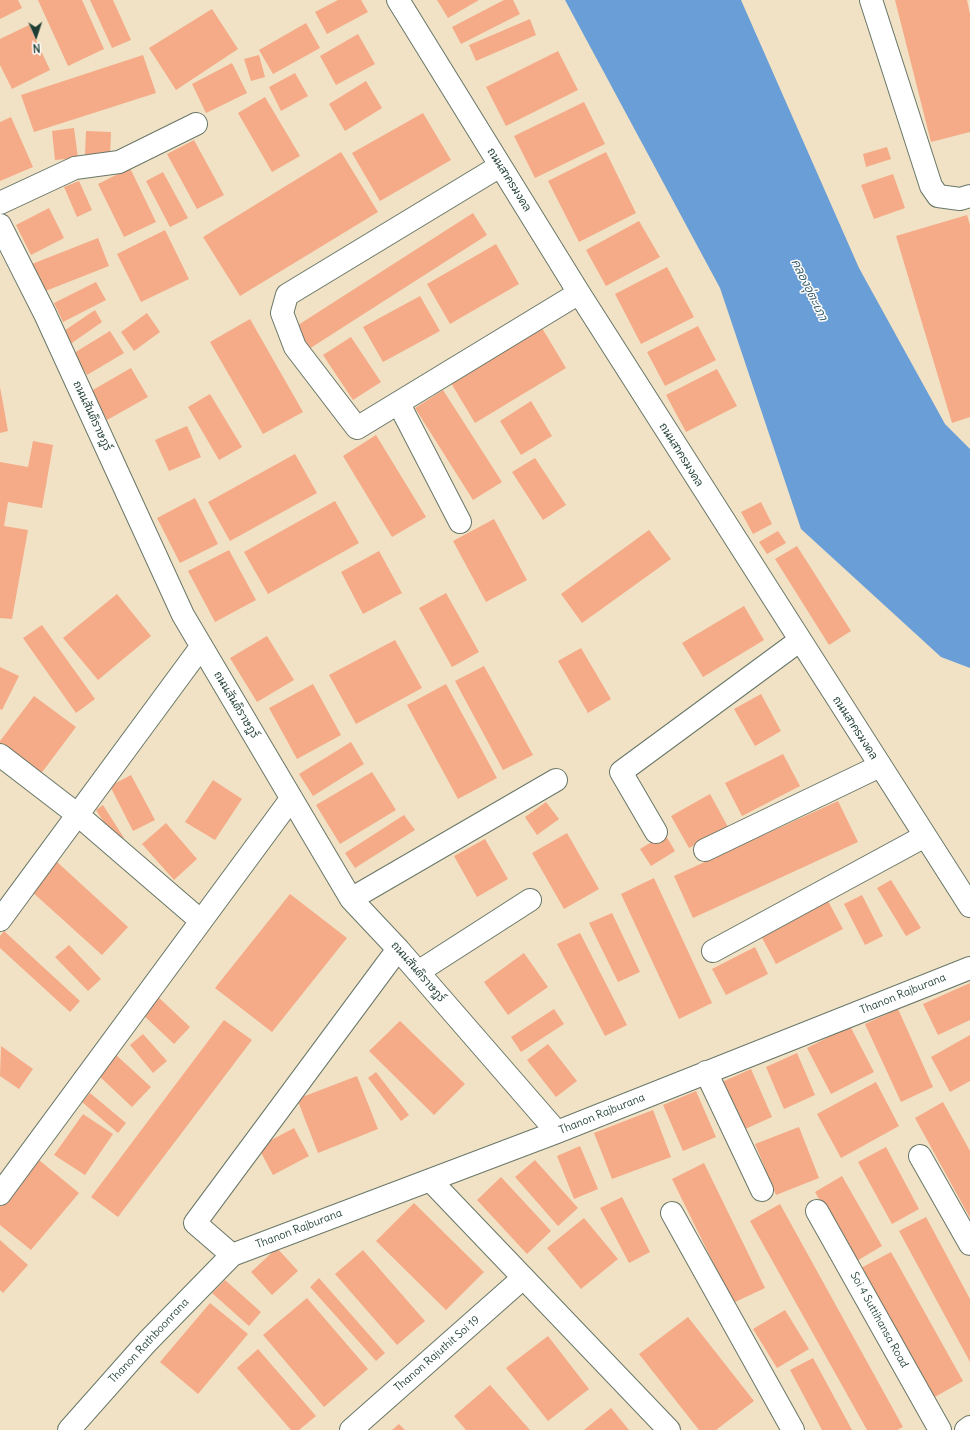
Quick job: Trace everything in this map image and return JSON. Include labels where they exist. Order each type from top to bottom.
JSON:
[{"type":"street","name":"ถนนสาครมงคล","points":[[398,0],[500,166],[799,641],[970,906]]},
{"type":"street","points":[[871,0],[931,186],[938,196],[960,199],[970,196]]},
{"type":"street","points":[[0,203],[75,168],[119,162],[196,124]]},
{"type":"street","points":[[500,166],[287,295],[282,313],[295,347],[357,428],[399,404],[579,292]]},
{"type":"street","name":"ถนนสันติราษฎร์","points":[[0,225],[45,314],[183,616],[351,899],[398,949],[557,1132]]},
{"type":"street","points":[[399,404],[460,522]]},
{"type":"street","points":[[656,832],[621,772],[799,641]]},
{"type":"street","points":[[0,920],[201,647]]},
{"type":"street","points":[[0,755],[78,815],[201,921]]},
{"type":"street","points":[[705,850],[880,766]]},
{"type":"street","points":[[351,899],[556,780]]},
{"type":"street","points":[[0,1194],[291,799]]},
{"type":"street","points":[[713,951],[925,836]]},
{"type":"street","points":[[418,972],[530,900]]},
{"type":"street","points":[[232,1255],[195,1223],[398,949]]},
{"type":"street","name":"Thanon Rajburana","points":[[232,1255],[557,1132],[970,968]]},
{"type":"street","points":[[706,1072],[762,1190]]},
{"type":"street","points":[[920,1156],[970,1244]]},
{"type":"street","points":[[430,1180],[669,1430]]},
{"type":"street","name":"Soi 4 Suttihansa Road","points":[[817,1211],[940,1430]]},
{"type":"street","points":[[672,1213],[793,1430]]},
{"type":"street","name":"Thanon Rathboonrana","points":[[69,1430],[147,1342],[232,1255]]},
{"type":"street","name":"Thanon Rajuthit Soi 19","points":[[351,1430],[523,1278]]},
{"type":"street","points":[[966,1430],[970,1427]]},
{"type":"water","name":"คลองอุ่ตะเภา","points":[[565,0],[741,0],[859,268],[945,424],[970,449],[970,668],[941,657],[801,529],[720,288]]},
{"type":"building","points":[[0,0],[18,0],[22,8],[0,19]]},
{"type":"building","points":[[38,0],[82,0],[104,49],[68,66]]},
{"type":"building","points":[[90,0],[113,0],[131,40],[112,48]]},
{"type":"building","points":[[338,0],[361,0],[368,12],[327,34],[315,12]]},
{"type":"building","points":[[437,0],[479,0],[448,18]]},
{"type":"building","points":[[504,0],[513,0],[520,14],[461,44],[452,27]]},
{"type":"building","points":[[895,0],[967,0],[970,14],[970,132],[931,142]]},
{"type":"building","points":[[212,9],[238,49],[176,90],[149,48]]},
{"type":"building","points":[[530,19],[536,35],[476,61],[469,45]]},
{"type":"building","points":[[306,23],[320,48],[273,74],[259,50]]},
{"type":"building","points":[[29,25],[50,70],[12,89],[0,65],[0,39]]},
{"type":"building","points":[[358,34],[375,64],[336,85],[320,56]]},
{"type":"building","points":[[558,51],[578,90],[506,126],[486,87]]},
{"type":"building","points":[[143,55],[156,93],[34,132],[21,95]]},
{"type":"building","points":[[259,55],[265,77],[251,81],[244,59]]},
{"type":"building","points":[[232,63],[247,93],[206,113],[192,84]]},
{"type":"building","points":[[295,73],[308,96],[281,111],[269,87]]},
{"type":"building","points":[[366,81],[382,108],[345,131],[329,104]]},
{"type":"building","points":[[265,97],[300,156],[272,172],[238,113]]},
{"type":"building","points":[[584,102],[605,144],[535,178],[514,136]]},
{"type":"building","points":[[423,113],[451,160],[380,201],[352,153]]},
{"type":"building","points":[[11,117],[33,167],[0,181],[0,122]]},
{"type":"building","points":[[74,128],[78,158],[55,160],[52,131]]},
{"type":"building","points":[[86,131],[111,132],[110,156],[85,155]]},
{"type":"building","points":[[194,140],[224,195],[197,209],[167,154]]},
{"type":"building","points":[[887,147],[891,159],[866,167],[863,154]]},
{"type":"building","points":[[341,152],[378,212],[240,296],[203,237]]},
{"type":"building","points":[[606,152],[636,213],[579,242],[548,181]]},
{"type":"building","points":[[130,168],[156,222],[124,237],[98,184]]},
{"type":"building","points":[[163,172],[188,218],[170,227],[146,181]]},
{"type":"building","points":[[893,174],[905,208],[874,219],[861,185]]},
{"type":"building","points":[[79,181],[92,210],[77,217],[64,187]]},
{"type":"building","points":[[49,208],[64,238],[31,255],[16,225]]},
{"type":"building","points":[[473,213],[487,235],[309,349],[295,327]]},
{"type":"building","points":[[967,215],[970,225],[970,417],[952,423],[896,236]]},
{"type":"building","points":[[639,221],[660,257],[606,286],[586,250]]},
{"type":"building","points":[[165,230],[189,279],[141,302],[117,254]]},
{"type":"building","points":[[98,238],[109,266],[43,292],[32,264]]},
{"type":"building","points":[[496,244],[519,284],[450,324],[427,284]]},
{"type":"building","points":[[667,267],[694,317],[641,344],[615,294]]},
{"type":"building","points":[[96,282],[106,300],[63,322],[54,303]]},
{"type":"building","points":[[420,296],[440,331],[383,362],[363,327]]},
{"type":"building","points":[[95,310],[102,322],[69,345],[61,333]]},
{"type":"building","points":[[147,313],[160,332],[134,351],[121,332]]},
{"type":"building","points":[[250,319],[303,412],[263,434],[210,342]]},
{"type":"building","points":[[698,326],[716,360],[665,386],[647,352]]},
{"type":"building","points":[[542,328],[566,368],[475,423],[451,383]]},
{"type":"building","points":[[110,331],[124,353],[87,375],[74,353]]},
{"type":"building","points":[[351,337],[381,382],[353,400],[323,355]]},
{"type":"building","points":[[131,368],[148,397],[107,420],[91,391]]},
{"type":"building","points":[[717,369],[737,406],[686,432],[666,395]]},
{"type":"building","points":[[0,387],[8,431],[0,433]]},
{"type":"building","points":[[443,390],[502,482],[473,500],[415,408]]},
{"type":"building","points":[[210,394],[242,447],[219,460],[188,407]]},
{"type":"building","points":[[531,401],[552,436],[521,455],[500,421]]},
{"type":"building","points":[[187,426],[201,457],[169,471],[155,440]]},
{"type":"building","points":[[376,435],[426,517],[392,537],[343,456]]},
{"type":"building","points":[[33,441],[53,445],[42,508],[8,502],[4,526],[28,530],[12,619],[0,618],[0,462],[28,467]]},
{"type":"building","points":[[295,454],[317,493],[230,541],[208,502]]},
{"type":"building","points":[[535,458],[566,505],[543,520],[512,472]]},
{"type":"building","points":[[195,498],[218,544],[180,563],[157,518]]},
{"type":"building","points":[[335,501],[359,543],[268,594],[244,552]]},
{"type":"building","points":[[761,502],[772,524],[753,534],[741,512]]},
{"type":"building","points":[[494,519],[527,580],[486,602],[453,541]]},
{"type":"building","points":[[649,530],[671,559],[582,623],[561,594]]},
{"type":"building","points":[[778,531],[786,543],[767,554],[759,542]]},
{"type":"building","points":[[797,546],[851,631],[829,645],[775,559]]},
{"type":"building","points":[[229,550],[256,600],[215,622],[188,571]]},
{"type":"building","points":[[379,551],[402,593],[363,614],[341,572]]},
{"type":"building","points":[[446,593],[479,652],[452,667],[419,608]]},
{"type":"building","points":[[117,594],[151,636],[98,680],[63,638]]},
{"type":"building","points":[[744,606],[764,640],[703,677],[682,643]]},
{"type":"building","points":[[42,625],[95,699],[76,713],[23,638]]},
{"type":"building","points":[[267,636],[294,680],[257,702],[230,658]]},
{"type":"building","points":[[395,640],[422,688],[356,724],[329,675]]},
{"type":"building","points":[[581,648],[611,699],[588,713],[558,661]]},
{"type":"building","points":[[484,666],[533,755],[503,770],[455,681]]},
{"type":"building","points":[[0,667],[19,676],[2,710],[0,709]]},
{"type":"building","points":[[313,684],[341,735],[297,759],[269,708]]},
{"type":"building","points":[[446,684],[497,778],[458,799],[407,705]]},
{"type":"building","points":[[761,694],[781,731],[755,746],[734,709]]},
{"type":"building","points":[[34,696],[76,727],[40,775],[0,746],[0,741]]},
{"type":"building","points":[[351,742],[364,764],[313,796],[299,774]]},
{"type":"building","points":[[783,754],[800,786],[742,816],[725,783]]},
{"type":"building","points":[[372,772],[396,810],[340,844],[316,805]]},
{"type":"building","points":[[131,775],[155,820],[133,831],[110,786]]},
{"type":"building","points":[[213,780],[242,799],[215,840],[185,822]]},
{"type":"building","points":[[710,794],[728,827],[689,848],[671,816]]},
{"type":"building","points":[[838,801],[858,842],[693,918],[674,876]]},
{"type":"building","points":[[546,802],[559,819],[537,835],[525,817]]},
{"type":"building","points":[[103,805],[124,838],[117,843],[96,810]]},
{"type":"building","points":[[404,815],[415,830],[355,868],[345,853]]},
{"type":"building","points":[[166,823],[197,859],[174,880],[142,844]]},
{"type":"building","points":[[567,833],[599,889],[564,909],[532,853]]},
{"type":"building","points":[[665,834],[675,851],[651,866],[640,849]]},
{"type":"building","points":[[485,839],[508,879],[477,897],[454,856]]},
{"type":"building","points":[[56,861],[128,927],[102,955],[30,890]]},
{"type":"building","points":[[654,878],[712,1003],[679,1019],[621,894]]},
{"type":"building","points":[[891,880],[921,928],[906,936],[877,888]]},
{"type":"building","points":[[290,894],[347,938],[272,1032],[215,988]]},
{"type":"building","points":[[862,895],[883,936],[865,945],[844,904]]},
{"type":"building","points":[[828,901],[843,929],[776,964],[761,936]]},
{"type":"building","points":[[612,913],[640,972],[618,982],[589,923]]},
{"type":"building","points":[[4,931],[80,1001],[70,1012],[0,948],[0,936]]},
{"type":"building","points":[[580,933],[627,1025],[605,1036],[557,944]]},
{"type":"building","points":[[69,945],[101,979],[88,991],[55,957]]},
{"type":"building","points":[[755,947],[768,974],[726,995],[712,969]]},
{"type":"building","points":[[524,953],[548,987],[508,1015],[484,982]]},
{"type":"building","points":[[970,983],[970,1020],[938,1035],[923,1004]]},
{"type":"building","points":[[155,994],[190,1027],[174,1044],[139,1011]]},
{"type":"building","points":[[554,1009],[564,1024],[521,1052],[511,1037]]},
{"type":"building","points":[[898,1009],[933,1087],[901,1102],[865,1024]]},
{"type":"building","points":[[224,1020],[252,1040],[118,1217],[91,1197]]},
{"type":"building","points":[[400,1021],[465,1084],[434,1115],[369,1051]]},
{"type":"building","points":[[850,1026],[874,1072],[831,1094],[807,1048]]},
{"type":"building","points":[[143,1034],[167,1061],[153,1073],[130,1045]]},
{"type":"building","points":[[970,1035],[970,1081],[950,1092],[931,1057]]},
{"type":"building","points":[[548,1044],[577,1081],[556,1097],[527,1060]]},
{"type":"building","points":[[1,1046],[33,1069],[19,1089],[0,1076]]},
{"type":"building","points":[[797,1053],[815,1095],[784,1109],[766,1067]]},
{"type":"building","points":[[115,1054],[151,1087],[132,1107],[97,1074]]},
{"type":"building","points":[[751,1069],[772,1117],[743,1130],[722,1082]]},
{"type":"building","points":[[376,1072],[409,1115],[401,1121],[368,1078]]},
{"type":"building","points":[[357,1076],[378,1129],[318,1153],[297,1099]]},
{"type":"building","points":[[876,1082],[899,1126],[841,1158],[817,1114]]},
{"type":"building","points":[[696,1091],[716,1137],[683,1151],[663,1105]]},
{"type":"building","points":[[90,1093],[126,1123],[118,1133],[82,1102]]},
{"type":"building","points":[[943,1102],[970,1151],[970,1218],[915,1118]]},
{"type":"building","points":[[653,1110],[671,1157],[612,1179],[594,1133]]},
{"type":"building","points":[[83,1114],[113,1134],[85,1175],[54,1155]]},
{"type":"building","points":[[799,1127],[819,1178],[776,1195],[755,1144]]},
{"type":"building","points":[[294,1128],[309,1156],[273,1175],[258,1147]]},
{"type":"building","points":[[580,1146],[598,1189],[574,1199],[557,1156]]},
{"type":"building","points":[[886,1147],[919,1209],[892,1224],[858,1162]]},
{"type":"building","points":[[39,1160],[79,1193],[31,1250],[0,1225],[0,1207]]},
{"type":"building","points":[[535,1160],[578,1208],[558,1226],[515,1177]]},
{"type":"building","points":[[704,1163],[765,1288],[733,1303],[672,1179]]},
{"type":"building","points":[[842,1176],[882,1246],[855,1262],[815,1192]]},
{"type":"building","points":[[501,1177],[551,1231],[527,1254],[477,1200]]},
{"type":"building","points":[[622,1197],[650,1252],[629,1263],[600,1208]]},
{"type":"building","points":[[414,1203],[484,1272],[446,1310],[376,1241]]},
{"type":"building","points":[[780,1204],[903,1427],[897,1430],[867,1430],[750,1221]]},
{"type":"building","points":[[926,1217],[970,1299],[970,1362],[899,1231]]},
{"type":"building","points":[[584,1218],[618,1259],[581,1289],[547,1248]]},
{"type":"building","points":[[0,1240],[28,1265],[3,1293],[0,1290]]},
{"type":"building","points":[[277,1248],[298,1271],[272,1295],[251,1272]]},
{"type":"building","points":[[363,1250],[425,1321],[397,1345],[335,1274]]},
{"type":"building","points":[[891,1252],[963,1381],[933,1398],[859,1269]]},
{"type":"building","points":[[319,1278],[385,1353],[376,1361],[310,1287]]},
{"type":"building","points":[[225,1280],[261,1312],[249,1326],[212,1293]]},
{"type":"building","points":[[307,1298],[368,1369],[324,1407],[263,1335]]},
{"type":"building","points":[[210,1303],[248,1334],[198,1394],[160,1362]]},
{"type":"building","points":[[785,1310],[809,1349],[777,1368],[753,1329]]},
{"type":"building","points":[[688,1317],[754,1401],[716,1430],[699,1430],[639,1354]]},
{"type":"building","points":[[548,1336],[589,1389],[548,1421],[506,1368]]},
{"type":"building","points":[[258,1349],[316,1416],[299,1430],[291,1430],[237,1368]]},
{"type":"building","points":[[813,1358],[852,1430],[822,1430],[790,1370]]},
{"type":"building","points":[[490,1385],[530,1430],[466,1430],[454,1416]]},
{"type":"building","points":[[611,1408],[629,1430],[584,1430]]},
{"type":"building","points":[[399,1424],[405,1430],[392,1430]]}]
